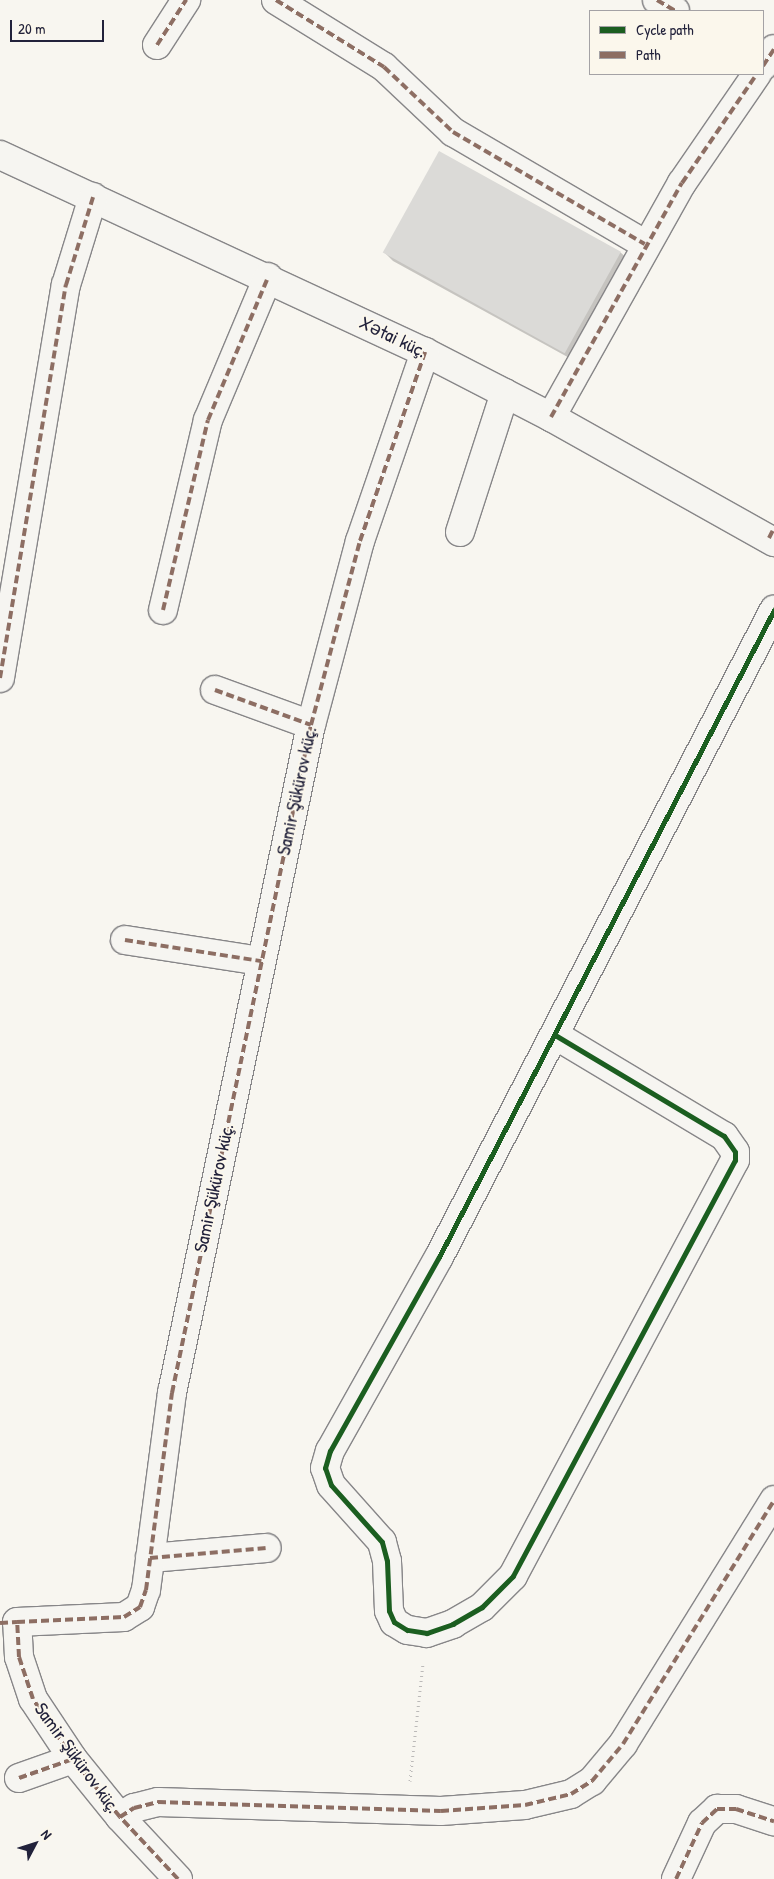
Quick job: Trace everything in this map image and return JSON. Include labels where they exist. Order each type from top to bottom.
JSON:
[{"type":"street","points":[[157,45],[186,0]]},
{"type":"street","points":[[276,0],[384,67],[453,132],[646,244]]},
{"type":"street","points":[[657,0],[673,10]]},
{"type":"street","points":[[764,65],[774,50]]},
{"type":"street","points":[[550,417],[682,183],[756,75]]},
{"type":"street","name":"Xətai küç.","points":[[0,155],[425,352],[772,536]]},
{"type":"street","points":[[0,678],[66,285],[94,197]]},
{"type":"street","points":[[162,610],[208,420],[268,278]]},
{"type":"street","name":"Samir Şükürov küç.","points":[[178,1879],[120,1817],[73,1759],[28,1687],[8,1622],[124,1617],[140,1607],[146,1590],[172,1393],[311,725],[360,541],[425,352]]},
{"type":"street","points":[[460,532],[505,393]]},
{"type":"street","points":[[555,1035],[724,1136],[735,1152],[735,1160],[514,1576],[482,1607],[453,1624],[427,1633],[407,1630],[394,1622],[389,1611],[388,1561],[382,1542],[331,1486],[325,1468],[330,1451],[440,1257],[774,610]]},
{"type":"street","points":[[214,690],[311,725]]},
{"type":"street","points":[[124,940],[261,961]]},
{"type":"street","points":[[120,1817],[134,1808],[158,1802],[407,1811],[554,1800],[592,1781],[623,1744],[661,1686],[774,1500]]},
{"type":"street","points":[[150,1558],[267,1548]]},
{"type":"street","points":[[19,1778],[73,1759]]},
{"type":"street","points":[[676,1879],[702,1823],[717,1809],[736,1809],[774,1821]]},
{"type":"path","points":[[407,1811],[427,1633]]},
{"type":"building","points":[[439,151],[621,252],[565,353],[383,252]]},
{"type":"marked path","points":[[157,45],[186,0]]},
{"type":"marked path","points":[[276,0],[384,67],[453,132],[645,244]]},
{"type":"marked path","points":[[657,0],[673,10]]},
{"type":"marked path","points":[[764,64],[774,49]]},
{"type":"marked path","points":[[551,417],[682,183],[756,75]]},
{"type":"marked path","points":[[0,678],[66,285],[93,197]]},
{"type":"marked path","points":[[163,610],[208,420],[268,277]]},
{"type":"marked path","points":[[178,1879],[120,1817],[73,1759],[33,1699],[19,1657],[17,1622],[124,1617],[140,1607],[146,1590],[172,1393],[311,725],[360,541],[425,352]]},
{"type":"marked path","points":[[769,538],[774,528]]},
{"type":"marked path","points":[[215,690],[311,725]]},
{"type":"marked path","points":[[125,940],[261,961]]},
{"type":"marked path","points":[[120,1817],[134,1808],[158,1802],[441,1811],[525,1805],[571,1794],[592,1781],[623,1744],[774,1500]]},
{"type":"marked path","points":[[150,1558],[267,1548]]},
{"type":"marked path","points":[[0,1623],[17,1622]]},
{"type":"marked path","points":[[19,1778],[73,1759]]},
{"type":"marked path","points":[[676,1879],[702,1823],[717,1809],[736,1809],[774,1821]]},
{"type":"cycle path","points":[[555,1035],[724,1136],[735,1152],[735,1160],[513,1576],[482,1607],[453,1624],[427,1633],[407,1630],[394,1622],[389,1611],[387,1561],[382,1542],[331,1485],[325,1468],[330,1451],[439,1257],[774,610]]}]
